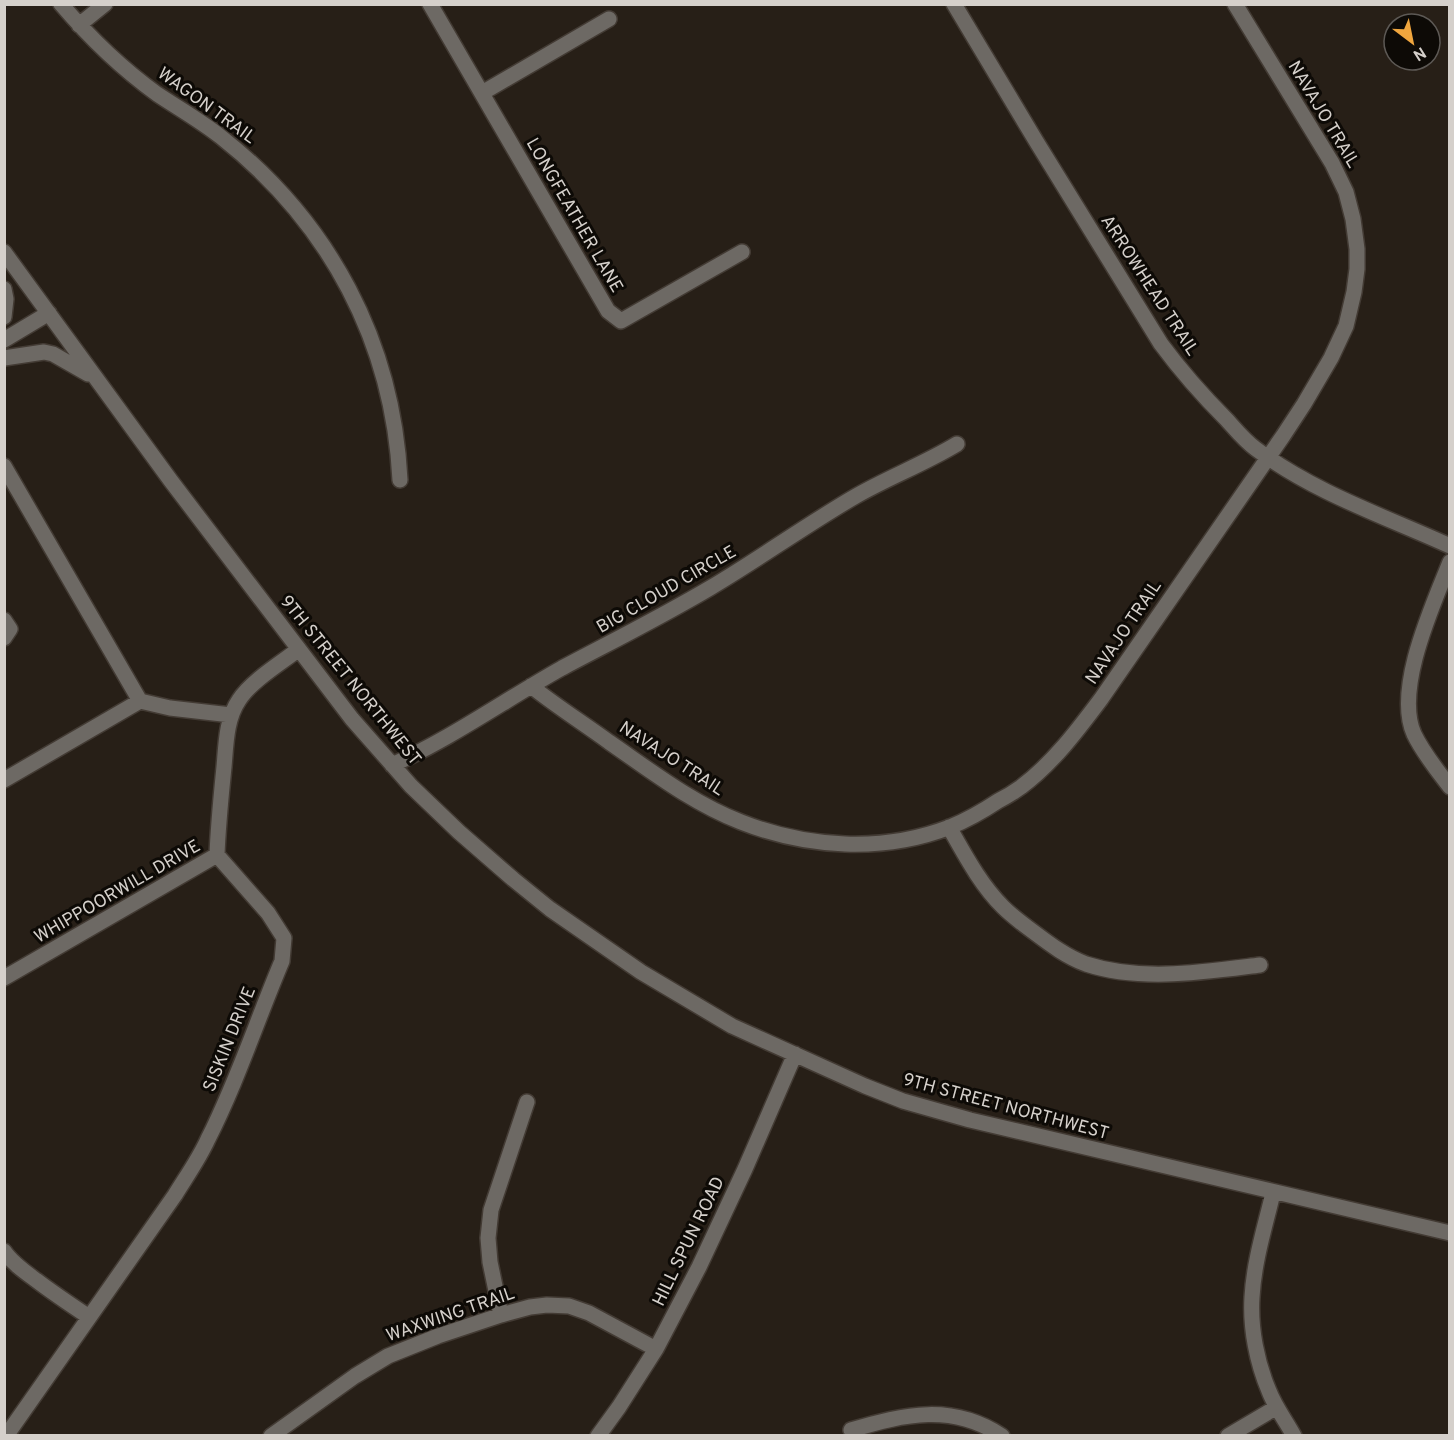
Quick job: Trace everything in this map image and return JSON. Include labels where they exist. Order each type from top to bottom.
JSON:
[{"type":"street","name":"WAGON TRAIL","points":[[61,4],[106,53],[157,94],[220,136],[254,165],[288,199],[317,236],[347,284],[375,350],[387,388],[399,456],[400,480]]},
{"type":"street","points":[[79,25],[105,4]]},
{"type":"street","name":"LONGFEATHER LANE","points":[[430,4],[608,311],[621,321],[742,252]]},
{"type":"street","name":"ARROWHEAD TRAIL","points":[[954,4],[1161,344],[1177,366],[1219,412],[1257,450],[1293,474],[1319,489],[1449,546]]},
{"type":"street","name":"NAVAJO TRAIL","points":[[531,686],[558,708],[582,722],[643,767],[711,808],[739,821],[787,837],[821,842],[850,844],[895,841],[949,828],[982,812],[1020,788],[1053,759],[1101,699],[1269,457],[1315,386],[1346,326],[1354,292],[1357,249],[1346,192],[1332,163],[1235,4]]},
{"type":"street","points":[[482,93],[609,19]]},
{"type":"street","name":"9TH STREET NORTHWEST","points":[[4,252],[171,481],[352,719],[392,765],[459,832],[513,879],[550,909],[641,972],[732,1026],[903,1101],[959,1117],[1273,1193],[1449,1233]]},
{"type":"street","points":[[4,290],[6,299],[4,317]]},
{"type":"street","points":[[4,340],[49,313]]},
{"type":"street","points":[[4,358],[44,352],[66,360],[95,378]]},
{"type":"street","name":"BIG CLOUD CIRCLE","points":[[392,765],[423,751],[531,686],[706,590],[856,496],[957,444]]},
{"type":"street","points":[[4,466],[140,701]]},
{"type":"street","points":[[1449,562],[1415,658],[1408,700],[1410,723],[1414,733],[1449,787]]},
{"type":"street","points":[[4,620],[10,628],[4,638]]},
{"type":"street","points":[[217,855],[221,792],[231,715],[238,700],[248,688],[299,649]]},
{"type":"street","points":[[4,780],[140,701],[170,708],[231,715]]},
{"type":"street","points":[[949,828],[972,867],[1003,907],[1058,950],[1085,963],[1120,972],[1167,974],[1260,965]]},
{"type":"street","name":"WHIPPOORWILL DRIVE","points":[[4,978],[217,855]]},
{"type":"street","name":"SISKIN DRIVE","points":[[6,1436],[175,1195],[207,1142],[282,961],[284,938],[268,913],[217,855]]},
{"type":"street","name":"HILL SPUN ROAD","points":[[598,1436],[656,1349],[699,1267],[795,1054]]},
{"type":"street","points":[[501,1315],[490,1262],[488,1238],[491,1210],[527,1102]]},
{"type":"street","points":[[1273,1193],[1257,1260],[1251,1298],[1254,1334],[1269,1393],[1294,1436]]},
{"type":"street","points":[[4,1251],[23,1270],[89,1317]]},
{"type":"street","name":"WAXWING TRAIL","points":[[271,1436],[375,1363],[409,1347],[530,1307],[569,1306],[589,1312],[656,1349]]},
{"type":"street","points":[[1228,1436],[1277,1407]]},
{"type":"street","points":[[851,1430],[902,1417],[948,1414],[978,1423],[1002,1436]]}]
